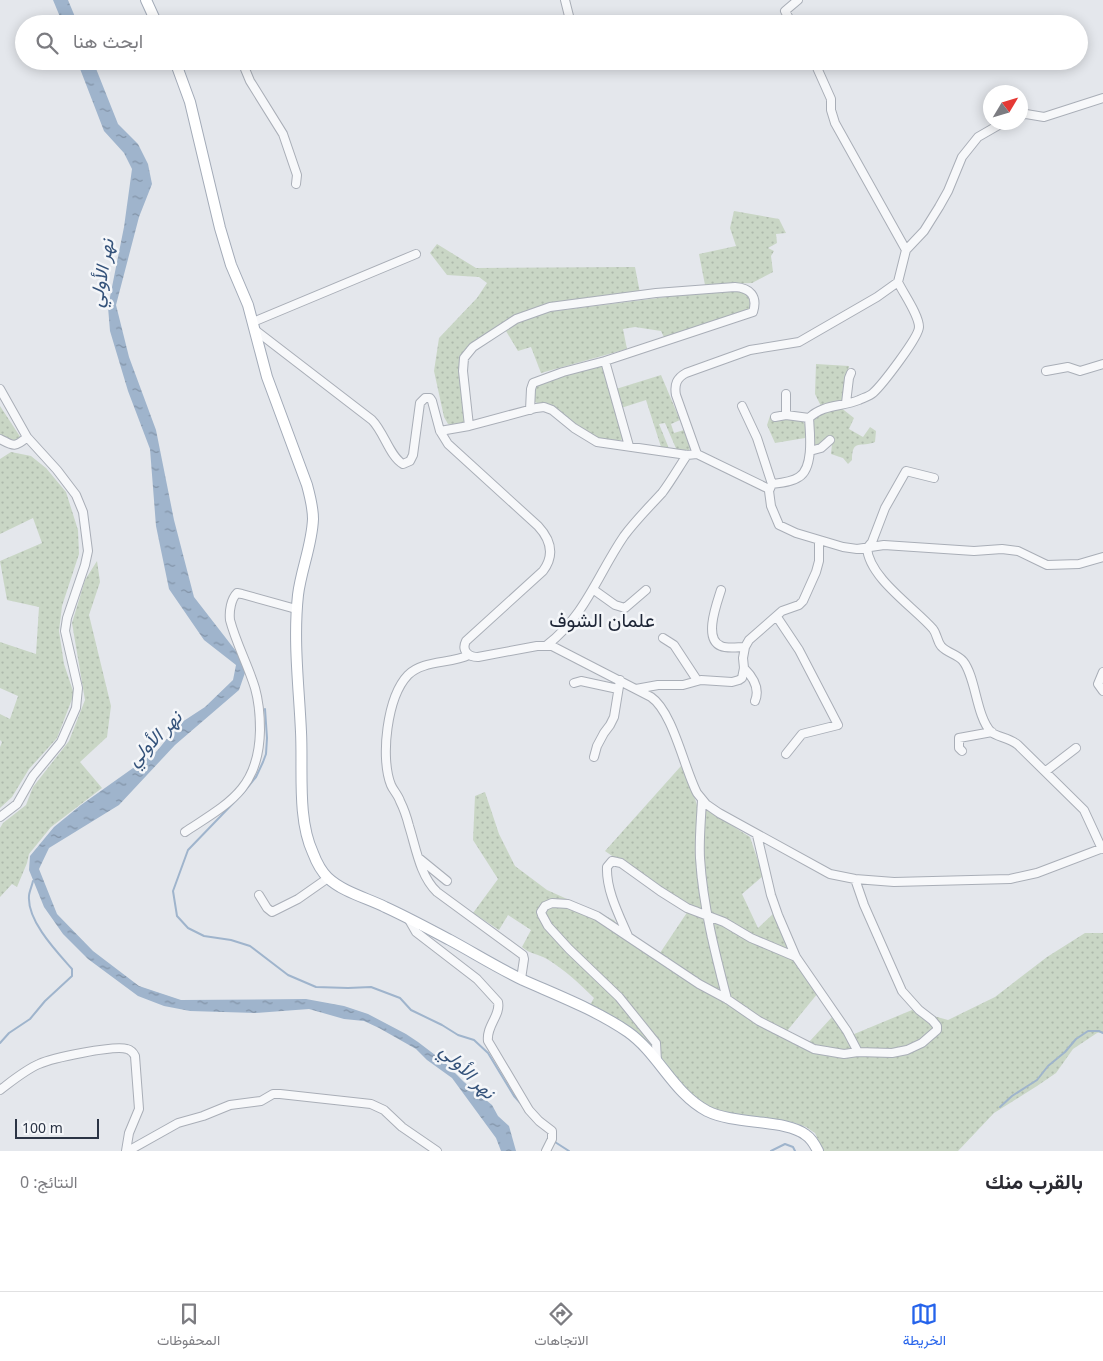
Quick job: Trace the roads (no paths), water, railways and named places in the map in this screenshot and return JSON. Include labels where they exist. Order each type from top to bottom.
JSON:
[{"type":"main road","points":[[146,0],[153,15]]},
{"type":"main road","points":[[179,70],[190,102],[220,228],[248,305],[267,377],[306,485],[313,517],[308,548],[299,582],[296,608],[296,650],[304,812],[308,842],[314,855],[328,878],[339,886],[408,918],[521,979],[568,999],[618,1026],[640,1042],[683,1092],[696,1104],[709,1112],[735,1120],[783,1127],[800,1132],[807,1136],[818,1151]]},
{"type":"street","points":[[565,0],[569,15]]},
{"type":"street","points":[[787,15],[785,11],[798,0]]},
{"type":"street","points":[[245,70],[250,81],[283,134],[297,175],[296,184]]},
{"type":"street","points":[[818,70],[831,99],[831,110],[835,123],[906,250]]},
{"type":"street","points":[[1028,114],[1044,117],[1103,98]]},
{"type":"street","points":[[697,454],[676,395],[676,385],[681,376],[750,350],[799,342],[877,297],[898,282],[906,250],[924,231],[942,202],[958,165],[969,148],[982,134],[989,130]]},
{"type":"street","points":[[416,254],[254,326],[372,420],[383,432],[394,456],[400,463],[405,464],[412,459],[418,406],[423,399],[430,398],[434,403],[440,431],[451,447],[542,530],[551,549],[548,562],[541,573],[466,641],[465,648],[469,655]]},
{"type":"street","points":[[775,417],[786,415],[809,418],[815,413],[830,407],[858,400],[873,393],[895,366],[918,332],[918,322],[898,282]]},
{"type":"street","points":[[469,426],[462,370],[464,358],[473,347],[516,319],[565,305],[656,294],[735,287],[745,288],[752,294],[755,307],[753,312],[533,383],[530,410]]},
{"type":"street","points":[[605,361],[629,446]]},
{"type":"street","points":[[1046,371],[1068,367],[1080,372],[1103,364]]},
{"type":"street","points":[[846,403],[851,373]]},
{"type":"street","points":[[0,389],[27,437],[76,494],[83,512],[88,544],[87,558],[67,618],[66,631],[67,644],[77,682],[76,708],[61,742],[33,776],[17,804],[0,817]]},
{"type":"street","points":[[786,394],[786,415]]},
{"type":"street","points":[[742,406],[757,438],[771,486],[771,506],[778,523],[789,530],[848,548],[867,548],[884,545],[974,551],[1010,550],[1024,554],[1047,565],[1075,564],[1103,556]]},
{"type":"street","points":[[440,431],[469,426],[530,410],[548,408],[574,428],[592,439],[603,443],[688,455],[697,454],[771,486],[796,479],[802,475],[810,451],[809,418]]},
{"type":"street","points":[[0,439],[16,445],[27,437]]},
{"type":"street","points":[[810,451],[821,448],[830,440]]},
{"type":"street","points":[[547,645],[564,631],[594,590],[625,535],[662,493],[688,455]]},
{"type":"street","points":[[934,478],[906,471],[885,508],[872,542],[867,548],[867,553],[883,579],[934,630],[942,647],[964,663],[984,720],[992,732]]},
{"type":"street","points":[[636,689],[658,685],[683,685],[697,680],[736,682],[742,678],[745,647],[753,635],[782,611],[799,605],[803,600],[816,572],[819,540]]},
{"type":"street","points":[[594,590],[615,605],[625,608],[646,590]]},
{"type":"street","points":[[721,590],[711,629],[715,640],[723,647],[745,647]]},
{"type":"street","points":[[185,832],[239,792],[252,774],[258,757],[260,723],[258,699],[230,620],[230,610],[234,596],[237,593],[296,608]]},
{"type":"street","points":[[777,617],[799,650],[838,725],[802,734],[786,754]]},
{"type":"street","points":[[663,638],[674,645],[697,680]]},
{"type":"street","points":[[521,979],[523,955],[433,889],[426,878],[404,809],[389,778],[386,734],[391,708],[404,681],[413,672],[425,666],[457,660],[469,655],[478,657],[547,645],[563,650],[655,700],[664,710],[691,781],[702,800],[713,810],[830,874],[855,879],[894,882],[1010,879],[1024,877],[1059,866],[1103,849],[1084,810],[1016,742],[992,732],[959,738],[962,751]]},
{"type":"street","points":[[744,668],[750,673],[757,689],[755,702]]},
{"type":"street","points":[[1103,672],[1098,684],[1103,690]]},
{"type":"street","points":[[594,757],[597,746],[614,717],[620,680]]},
{"type":"street","points":[[574,683],[581,681],[618,689]]},
{"type":"street","points":[[1046,771],[1076,748]]},
{"type":"street","points":[[702,800],[700,856],[708,916],[727,999]]},
{"type":"street","points":[[757,835],[771,896],[796,957],[847,1031],[858,1052]]},
{"type":"street","points":[[419,858],[447,881]]},
{"type":"street","points":[[628,936],[616,908],[608,878],[607,867],[612,861],[621,863],[674,901],[724,922],[751,938],[796,957]]},
{"type":"street","points":[[260,895],[267,908],[272,912],[306,894],[328,878]]},
{"type":"street","points":[[657,1061],[656,1043],[620,997],[558,937],[543,918],[541,912],[545,906],[552,903],[578,907],[597,916],[699,984],[727,999],[759,1021],[814,1049],[844,1054],[858,1052],[892,1053],[907,1050],[922,1043],[938,1026],[919,1010],[902,991],[864,905],[855,879]]},
{"type":"street","points":[[408,918],[416,932],[477,979],[496,999],[498,1009],[489,1029],[488,1041],[529,1110],[538,1121],[552,1131],[552,1139],[546,1151]]},
{"type":"street","points":[[0,1090],[43,1062],[107,1050],[122,1048],[129,1050],[135,1056],[139,1109],[129,1133],[127,1151]]},
{"type":"street","points":[[127,1151],[174,1124],[203,1116],[230,1104],[261,1101],[276,1094],[371,1104],[384,1110],[402,1127],[437,1151]]},
{"type":"water","points":[[53,0],[68,0],[74,15],[59,15]]},
{"type":"water","points":[[80,70],[97,70],[118,124],[138,144],[148,164],[152,184],[139,217],[116,305],[129,357],[156,430],[174,520],[194,597],[239,655],[246,670],[239,690],[175,745],[119,805],[49,848],[39,869],[57,914],[93,951],[139,986],[181,1000],[306,999],[344,1006],[368,1014],[418,1042],[443,1061],[464,1082],[492,1105],[498,1116],[509,1126],[516,1151],[501,1151],[496,1138],[452,1078],[427,1060],[416,1049],[364,1021],[344,1019],[309,1009],[256,1013],[190,1011],[164,1006],[138,996],[88,959],[63,934],[44,907],[29,870],[30,856],[54,827],[81,805],[157,751],[179,724],[205,707],[233,680],[236,665],[204,640],[169,589],[156,526],[150,449],[128,391],[110,331],[108,307],[124,227],[132,169],[124,153],[104,131]]},
{"type":"waterway","name":"نهر الأولي","points":[[265,709],[267,738],[266,754],[263,762],[256,777],[243,793],[188,850],[173,891],[177,916],[188,928],[204,936],[231,940],[250,946],[288,975],[316,987],[371,987],[400,998],[411,1010],[458,1035],[474,1040],[488,1053],[514,1096],[524,1107]]},
{"type":"waterway","points":[[0,1043],[9,1033],[30,1019],[45,1001],[72,976],[72,969],[44,936],[33,916],[29,896],[33,881]]},
{"type":"waterway","points":[[1000,1107],[1012,1096],[1037,1080],[1048,1066],[1065,1052],[1076,1039],[1088,1031],[1103,1033]]},
{"type":"waterway","points":[[555,1142],[569,1151]]},
{"type":"waterway","points":[[771,1151],[785,1144],[793,1147],[795,1151]]},
{"type":"district","name":"علمان الشوف","points":[[602,619]]}]
